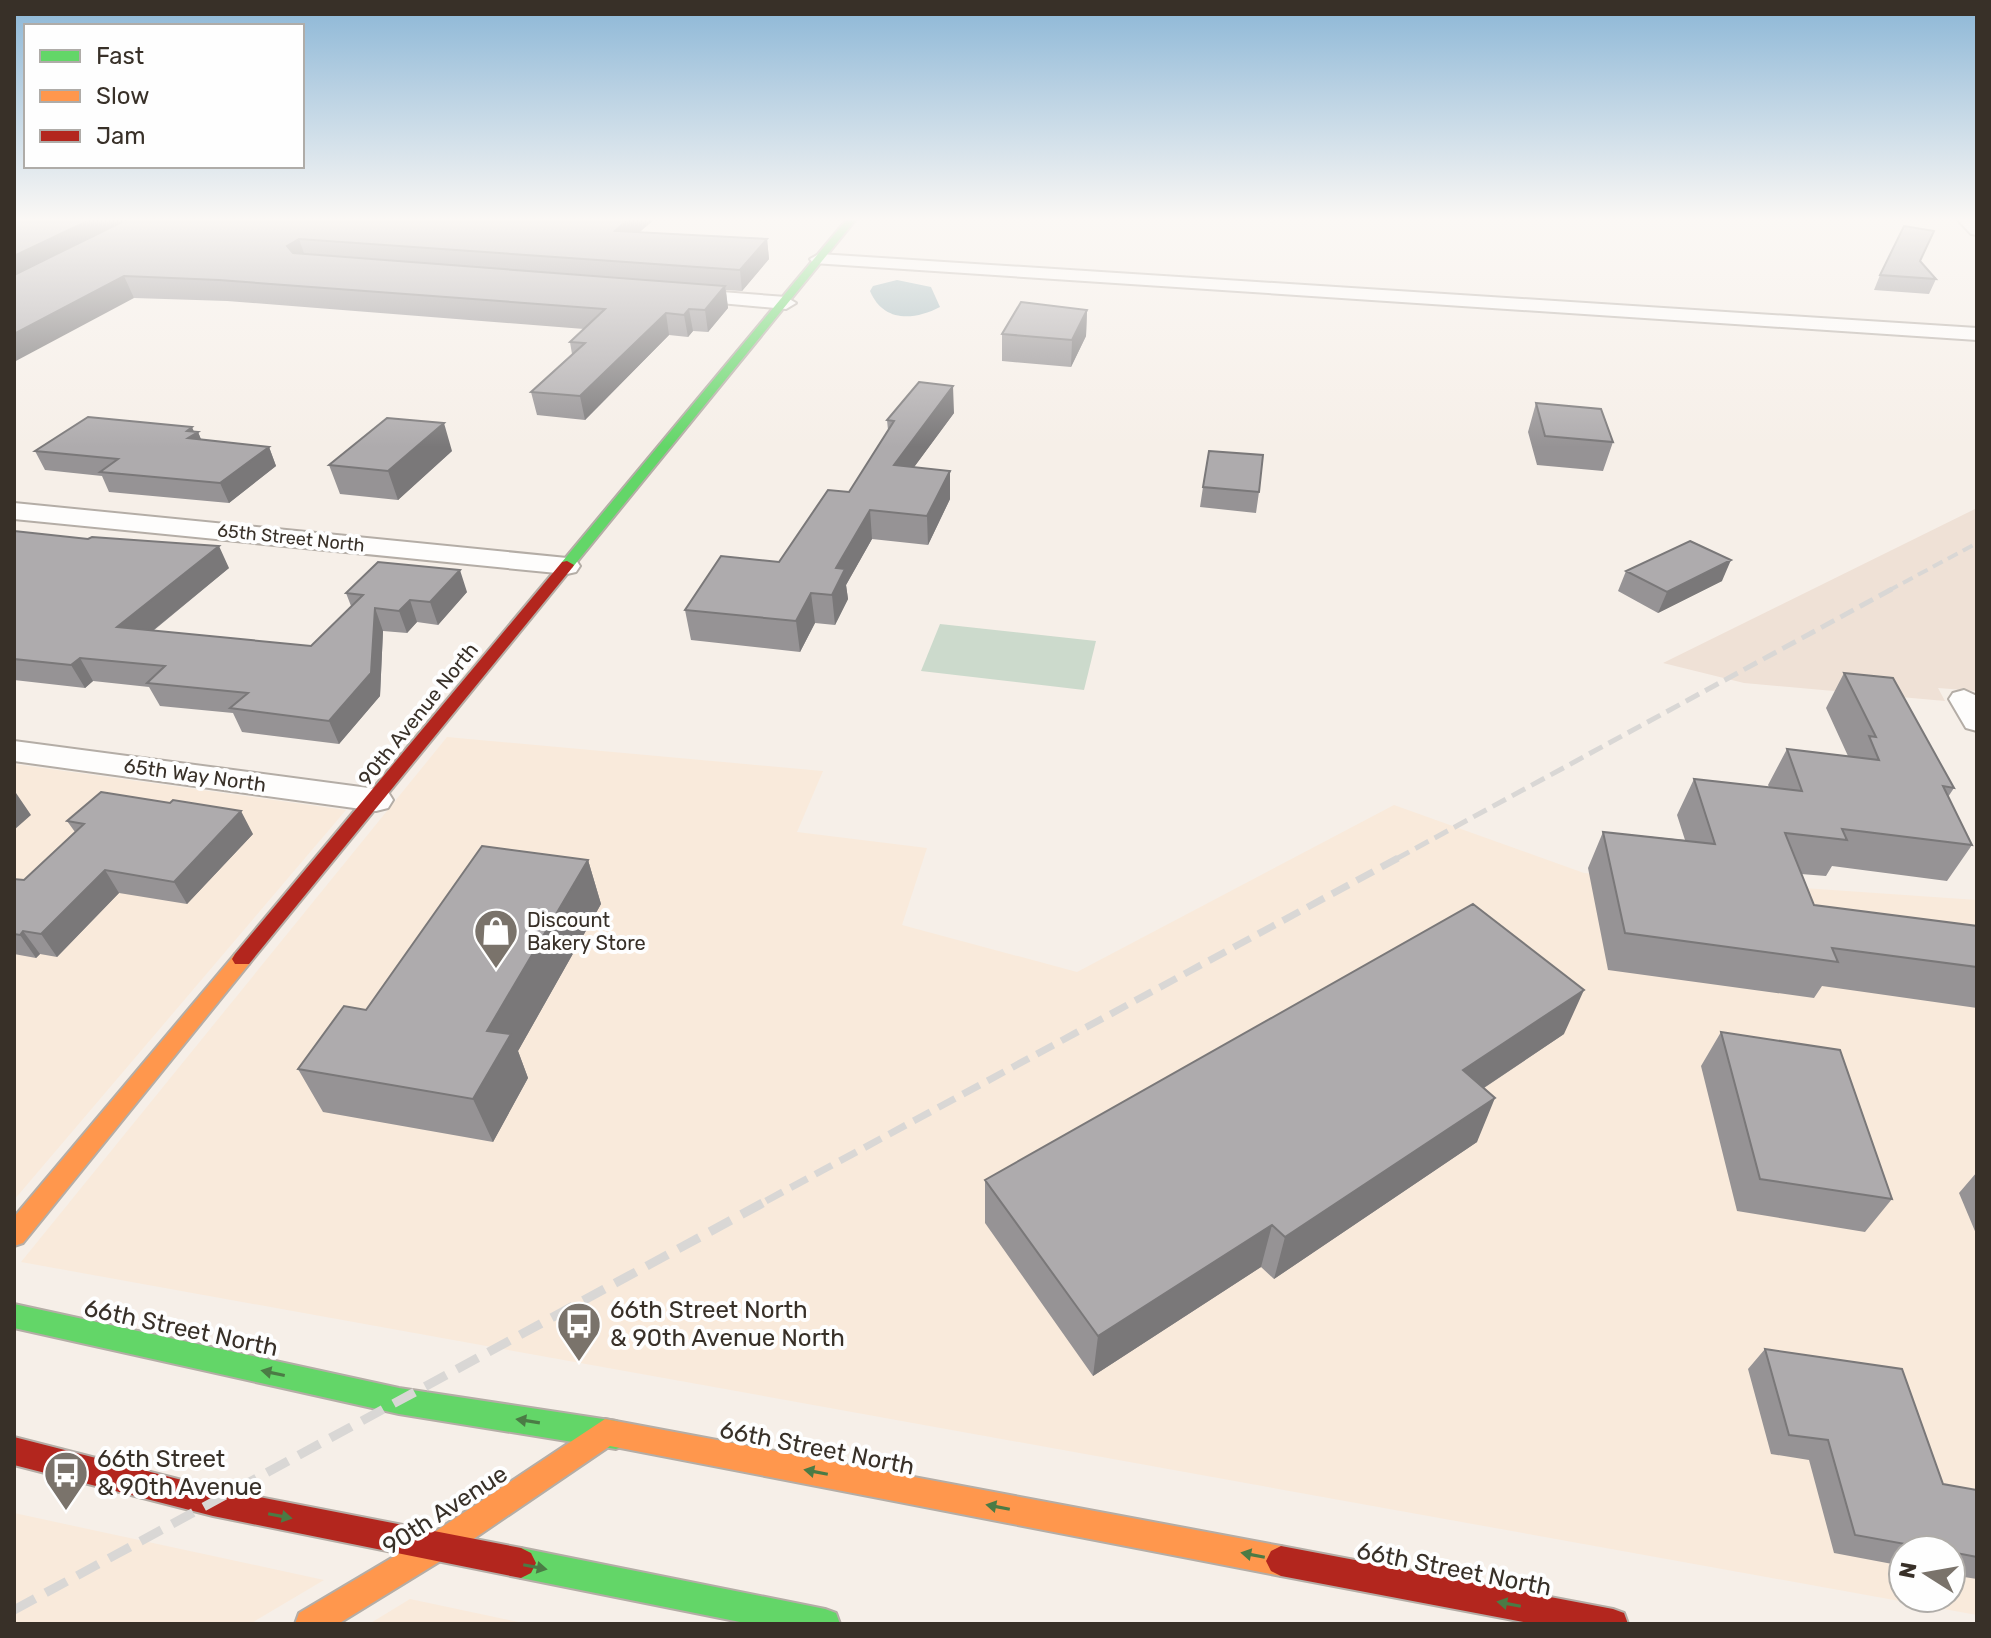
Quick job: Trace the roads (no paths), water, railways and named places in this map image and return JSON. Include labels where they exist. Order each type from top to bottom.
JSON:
[{"type":"street","points":[[680,294],[786,303]]},
{"type":"street","name":"90th Avenue North","points":[[14,1235],[792,294]]},
{"type":"street","points":[[1366,294],[1977,334]]},
{"type":"street","name":"65th Street North","points":[[14,511],[567,566]]},
{"type":"street","name":"65th Way North","points":[[14,751],[376,800]]},
{"type":"street","name":"66th Street North","points":[[14,1316],[399,1401],[605,1433],[1601,1623]]},
{"type":"street","name":"90th Avenue","points":[[310,1624],[437,1547],[605,1433]]},
{"type":"street","points":[[14,1451],[213,1502],[825,1624]]},
{"type":"water","points":[[872,294],[934,294],[940,307],[920,315],[900,316],[883,309]]},
{"type":"railway","points":[[1888,591],[1977,543]]},
{"type":"railway","points":[[1396,859],[1892,589]]},
{"type":"railway","points":[[766,1201],[1400,857]]},
{"type":"railway","points":[[14,1610],[770,1199]]},
{"type":"place","name":"Discount Bakery Store","points":[[496,970]]},
{"type":"place","name":"66th Street North & 90th Avenue North","points":[[579,1363]]},
{"type":"place","name":"66th Street & 90th Avenue","points":[[66,1512]]}]
